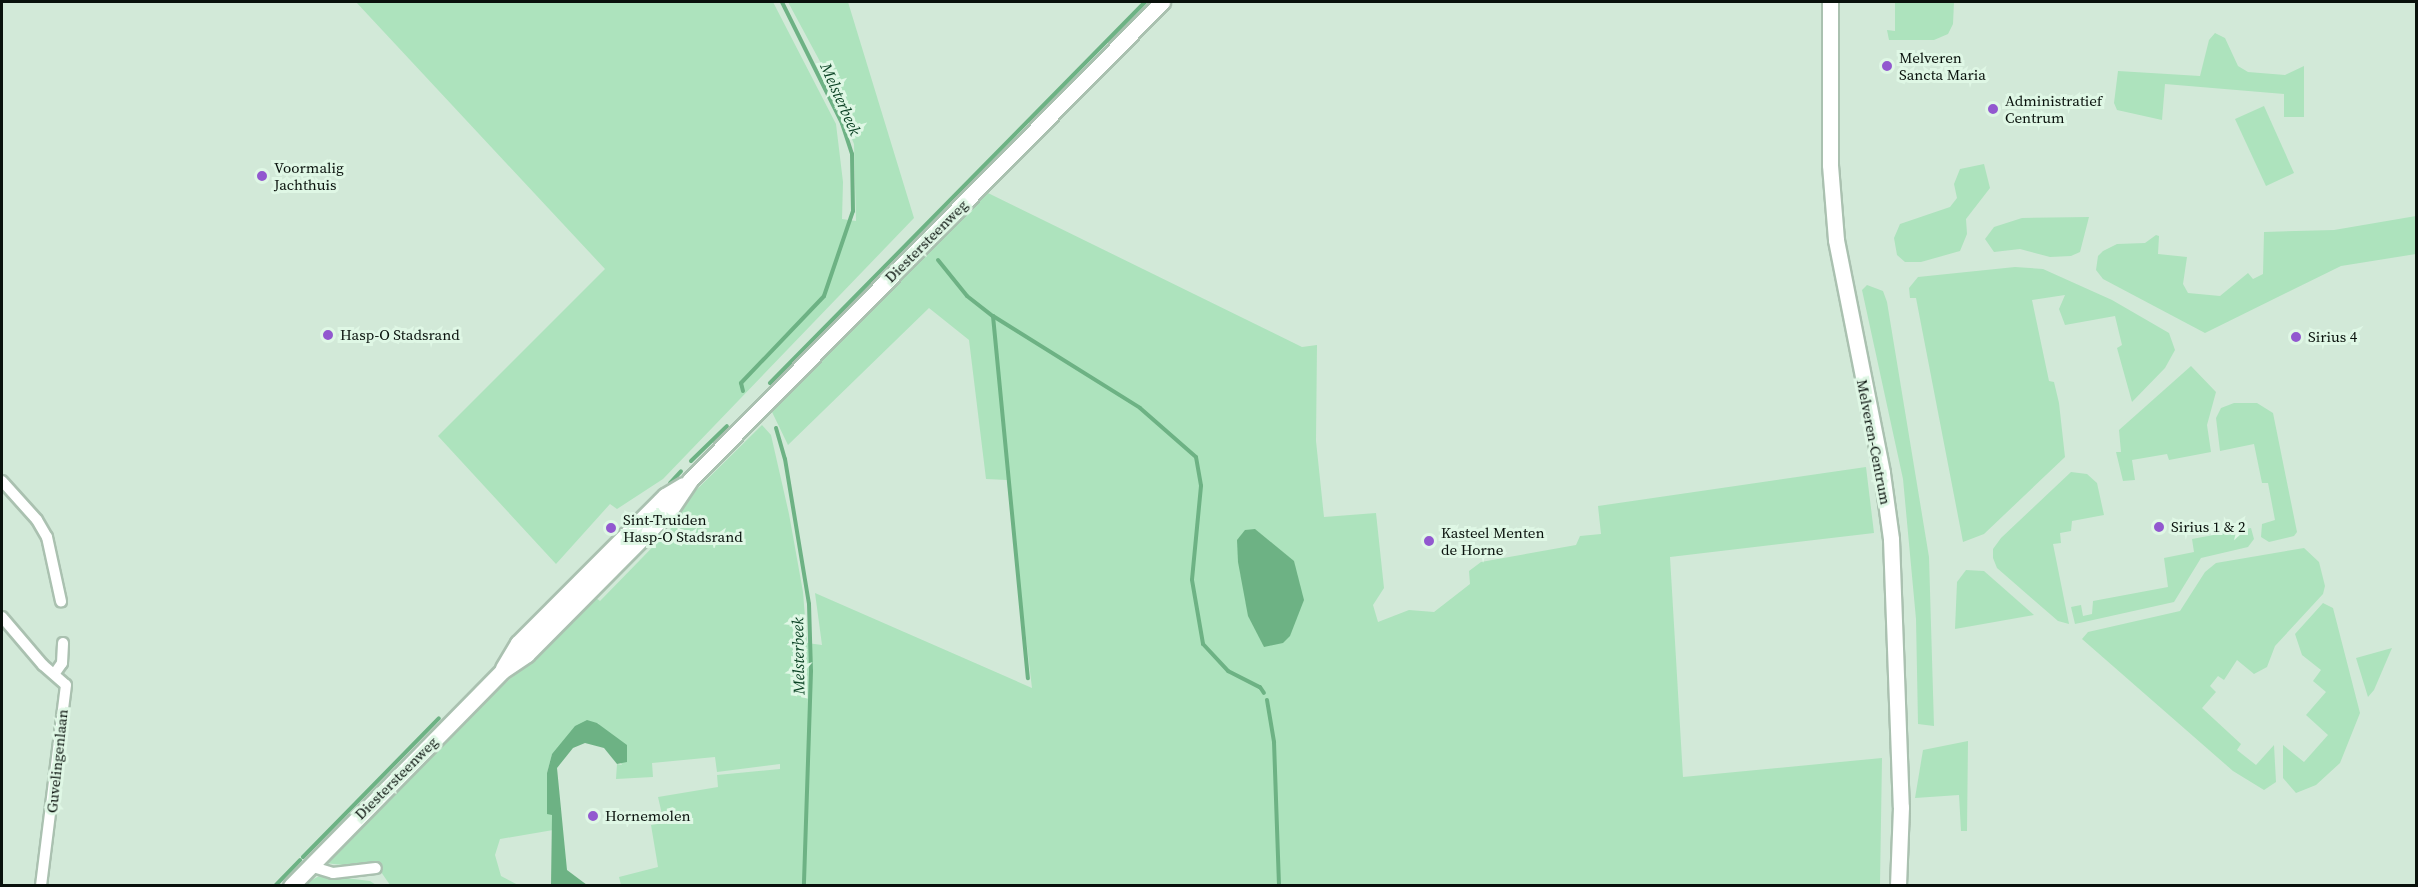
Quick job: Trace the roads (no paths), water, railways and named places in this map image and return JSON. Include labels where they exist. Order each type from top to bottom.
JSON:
[{"type":"main road","name":"Diestersteenweg","points":[[291,885],[502,671],[534,648],[670,510],[690,480],[1162,2]]},
{"type":"main road","name":"Melveren-Centrum","points":[[1830,2],[1830,165],[1836,240],[1880,463],[1891,539],[1901,807],[1898,885]]},
{"type":"street","points":[[2,481],[37,520],[47,537],[61,601]]},
{"type":"street","points":[[2,617],[5,629],[43,665],[55,673],[62,663],[63,643]]},
{"type":"street","name":"Guvelingenlaan","points":[[41,885],[66,685],[55,673]]},
{"type":"street","points":[[310,866],[333,873],[376,868]]},
{"type":"waterway","name":"Melsterbeek","points":[[743,391],[741,383],[824,296],[853,211],[852,154],[842,123],[782,2]]},
{"type":"waterway","points":[[770,383],[1145,2]]},
{"type":"waterway","points":[[938,260],[967,296],[993,316],[1140,408],[1196,457],[1201,486],[1192,580],[1203,644],[1228,671],[1260,687],[1264,693]]},
{"type":"waterway","points":[[993,316],[1028,678]]},
{"type":"waterway","points":[[691,461],[727,426]]},
{"type":"waterway","name":"Melsterbeek","points":[[776,428],[785,459],[809,604],[811,671],[804,886]]},
{"type":"waterway","points":[[670,483],[681,471]]},
{"type":"waterway","points":[[1267,700],[1274,742],[1279,886]]},
{"type":"waterway","points":[[303,857],[439,718]]},
{"type":"waterway","points":[[275,886],[300,860]]},
{"type":"place","name":"Melveren Sancta Maria","points":[[1887,66]]},
{"type":"place","name":"Administratief Centrum","points":[[1993,109]]},
{"type":"place","name":"Voormalig Jachthuis","points":[[262,176]]},
{"type":"place","name":"Hasp-O Stadsrand","points":[[328,335]]},
{"type":"place","name":"Sirius 4","points":[[2296,337]]},
{"type":"place","name":"Sirius 1 & 2","points":[[2159,527]]},
{"type":"place","name":"Sint-Truiden Hasp-O Stadsrand","points":[[611,528]]},
{"type":"place","name":"Kasteel Menten de Horne","points":[[1429,541]]},
{"type":"place","name":"Hornemolen","points":[[593,816]]}]
